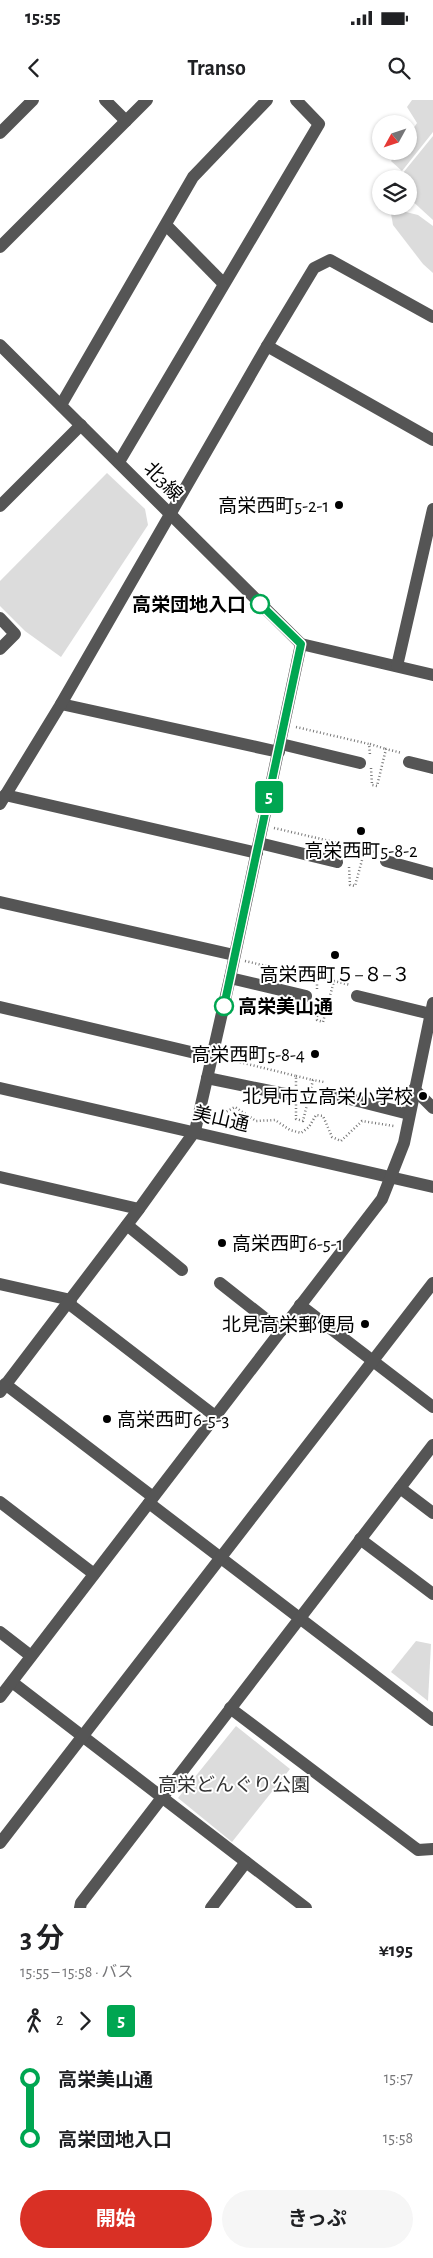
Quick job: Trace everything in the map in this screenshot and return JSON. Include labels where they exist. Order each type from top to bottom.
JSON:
[{"type":"street","points":[[0,133],[33,100]]},
{"type":"street","points":[[105,100],[126,121]]},
{"type":"street","points":[[0,247],[147,100]]},
{"type":"street","points":[[61,405],[193,177],[267,100]]},
{"type":"street","points":[[119,462],[319,124],[296,100]]},
{"type":"street","points":[[166,225],[223,284]]},
{"type":"street","points":[[343,864],[3,799],[61,704],[267,346],[314,268],[330,260],[433,317]]},
{"type":"street","name":"北3線","points":[[0,345],[301,644]]},
{"type":"street","points":[[267,346],[433,440]]},
{"type":"street","points":[[3,498],[81,425]]},
{"type":"street","points":[[397,666],[433,508]]},
{"type":"street","points":[[0,618],[15,634],[0,649]]},
{"type":"street","points":[[433,675],[301,644],[230,978],[195,1131],[139,1209],[2,1389],[151,1500],[221,1557],[433,1720]]},
{"type":"street","points":[[61,704],[360,763]]},
{"type":"street","points":[[409,762],[433,768]]},
{"type":"street","points":[[384,858],[433,874]]},
{"type":"street","points":[[0,902],[234,957]]},
{"type":"street","points":[[230,978],[306,996]]},
{"type":"street","points":[[0,1697],[382,1199],[404,1143],[432,1009],[354,990]]},
{"type":"street","points":[[0,1007],[212,1056]]},
{"type":"street","points":[[207,1078],[285,1094]]},
{"type":"street","name":"美山通","points":[[0,1088],[195,1131],[433,1187]]},
{"type":"street","points":[[414,1088],[433,1108]]},
{"type":"street","points":[[331,1089],[409,1114]]},
{"type":"street","points":[[0,1178],[139,1209]]},
{"type":"street","points":[[127,1225],[182,1270]]},
{"type":"street","points":[[0,1843],[433,1283]]},
{"type":"street","points":[[0,1284],[69,1301],[215,1416]]},
{"type":"street","points":[[220,1284],[281,1331]]},
{"type":"street","points":[[300,1305],[433,1407]]},
{"type":"street","points":[[80,1908],[81,1903],[162,1796],[433,1445]]},
{"type":"street","points":[[400,1488],[433,1513]]},
{"type":"street","points":[[0,1502],[94,1574]]},
{"type":"street","points":[[360,1539],[433,1594]]},
{"type":"street","points":[[0,1632],[32,1656]]},
{"type":"street","points":[[12,1682],[306,1908]]},
{"type":"street","points":[[230,1708],[418,1850],[433,1849]]},
{"type":"street","points":[[211,1908],[246,1862]]},
{"type":"path","points":[[369,744],[386,749]]},
{"type":"path","points":[[263,825],[347,845],[384,858]]},
{"type":"path","points":[[347,845],[348,855]]},
{"type":"path","points":[[343,864],[350,885],[355,886],[364,850]]},
{"type":"path","points":[[234,957],[334,981],[354,990]]},
{"type":"path","points":[[317,978],[317,1020],[323,1022],[334,981]]},
{"type":"path","points":[[212,1056],[313,1080],[331,1089]]},
{"type":"path","points":[[296,1076],[296,1119],[303,1121],[313,1080]]},
{"type":"path","points":[[210,1135],[220,1117],[235,1107],[256,1122],[275,1120],[290,1130],[302,1133],[309,1127],[316,1115],[324,1116],[332,1137],[341,1141],[362,1121],[406,1129]]},
{"type":"green space","points":[[412,100],[433,100],[433,132],[418,151],[418,115],[412,115],[407,107]]},
{"type":"green space","points":[[433,136],[433,220],[417,205],[417,170],[405,170],[413,160],[418,160],[418,154]]},
{"type":"green space","points":[[392,160],[411,160],[403,170]]},
{"type":"green space","points":[[391,215],[417,215],[433,226],[433,273],[423,264],[393,225]]},
{"type":"green space","points":[[107,473],[145,509],[148,525],[61,657],[25,631],[0,606],[0,581]]},
{"type":"green space","points":[[416,1641],[431,1644],[428,1701],[391,1672]]},
{"type":"green space","name":"高栄どんぐり公園","points":[[236,1726],[290,1769],[232,1842],[178,1798]]},
{"type":"bus line","name":"5","points":[[224,1006],[301,644],[260,604]]},
{"type":"place","name":"高栄西町5-2-1","points":[[339,505]]},
{"type":"place","name":"高栄団地入口","points":[[260,604]]},
{"type":"place","name":"高栄西町5-8-2","points":[[361,831]]},
{"type":"place","name":"高栄西町５−８−３","points":[[335,955]]},
{"type":"place","name":"高栄美山通","points":[[224,1006]]},
{"type":"place","name":"高栄西町5-8-4","points":[[315,1054]]},
{"type":"place","name":"北見市立高栄小学校","points":[[423,1096]]},
{"type":"place","name":"高栄西町6-5-1","points":[[222,1243]]},
{"type":"place","name":"北見高栄郵便局","points":[[365,1324]]},
{"type":"place","name":"高栄西町6-5-3","points":[[107,1419]]}]
